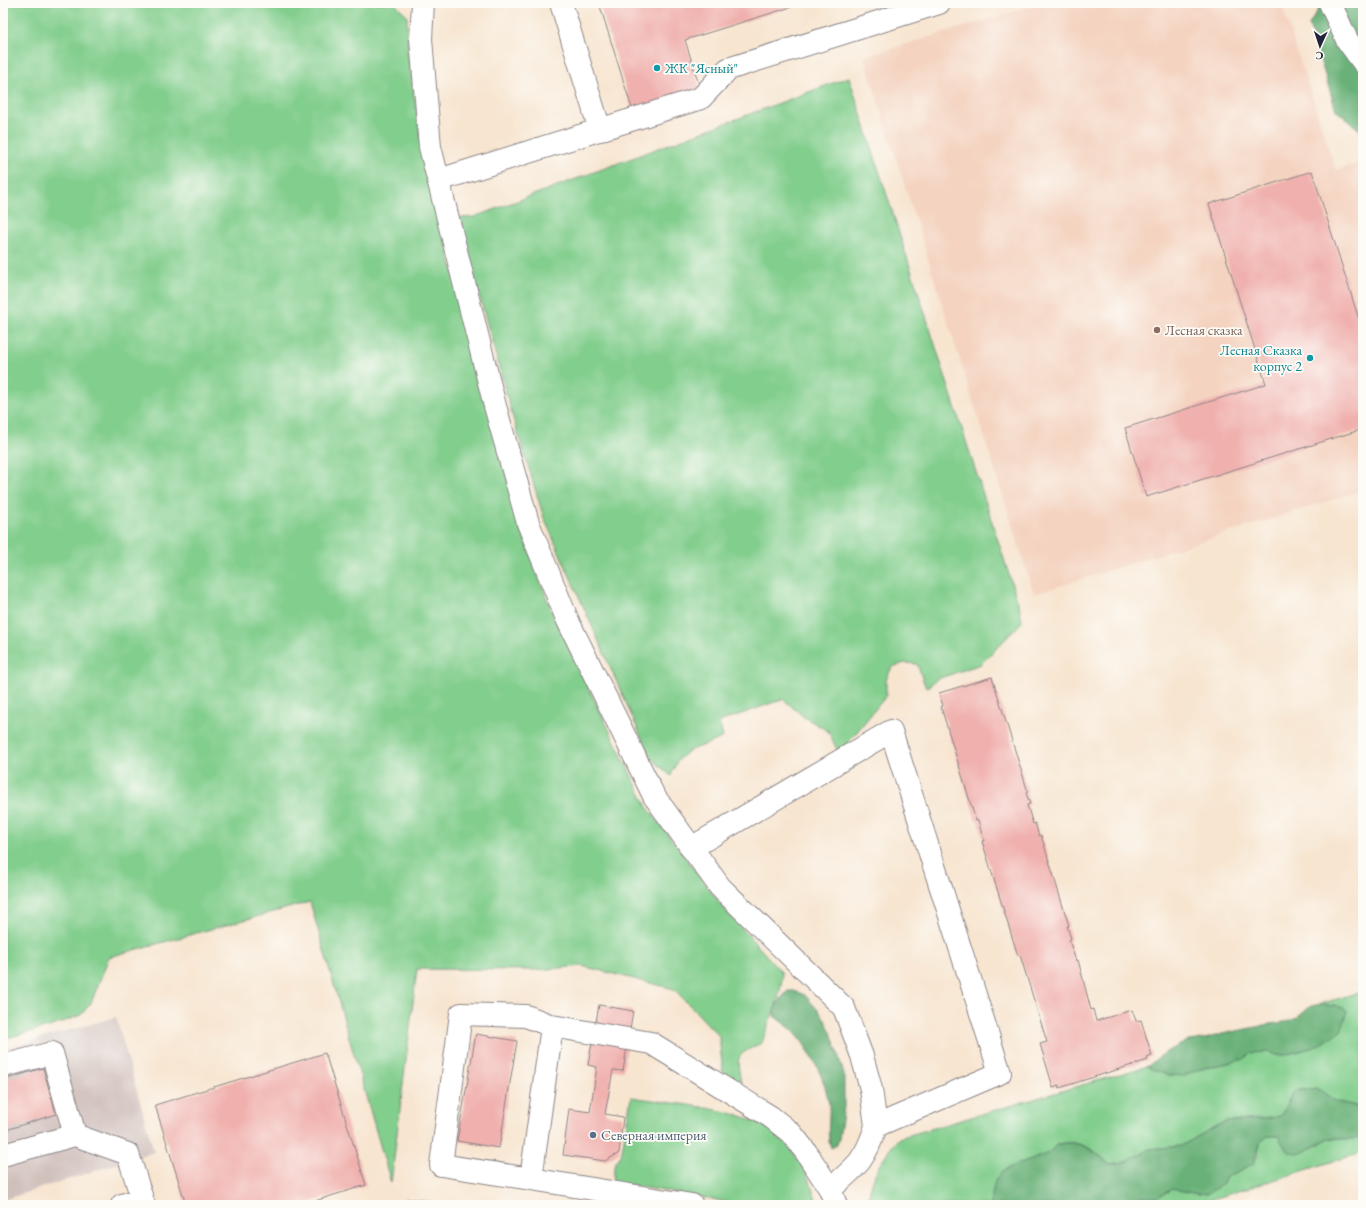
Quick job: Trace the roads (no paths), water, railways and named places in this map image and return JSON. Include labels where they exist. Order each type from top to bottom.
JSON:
[{"type":"lane","points":[[423,3],[422,39],[430,147],[495,406],[528,523],[568,621],[654,796],[720,887],[844,1008],[862,1056],[871,1088],[876,1126],[870,1147],[860,1163],[833,1197],[799,1143],[791,1133],[776,1121],[651,1043],[552,1026],[526,1016],[461,1014],[440,1165],[692,1205]]},
{"type":"lane","points":[[561,3],[600,130]]},
{"type":"lane","points":[[439,180],[701,98],[728,68],[939,3]]},
{"type":"lane","points":[[1330,3],[1347,40],[1363,62]]},
{"type":"lane","points":[[691,848],[890,731],[1000,1073],[876,1126]]},
{"type":"lane","points":[[531,1179],[552,1026]]},
{"type":"lane","points":[[3,1066],[52,1053],[75,1135]]},
{"type":"lane","points":[[3,1155],[75,1135],[128,1154],[136,1203]]},
{"type":"place","name":"ЖК \"Ясный\"","points":[[657,68]]},
{"type":"place","name":"Лесная сказка","points":[[1157,330]]},
{"type":"place","name":"Лесная Сказка корпус 2","points":[[1310,358]]},
{"type":"place","name":"Северная империя","points":[[593,1135]]}]
